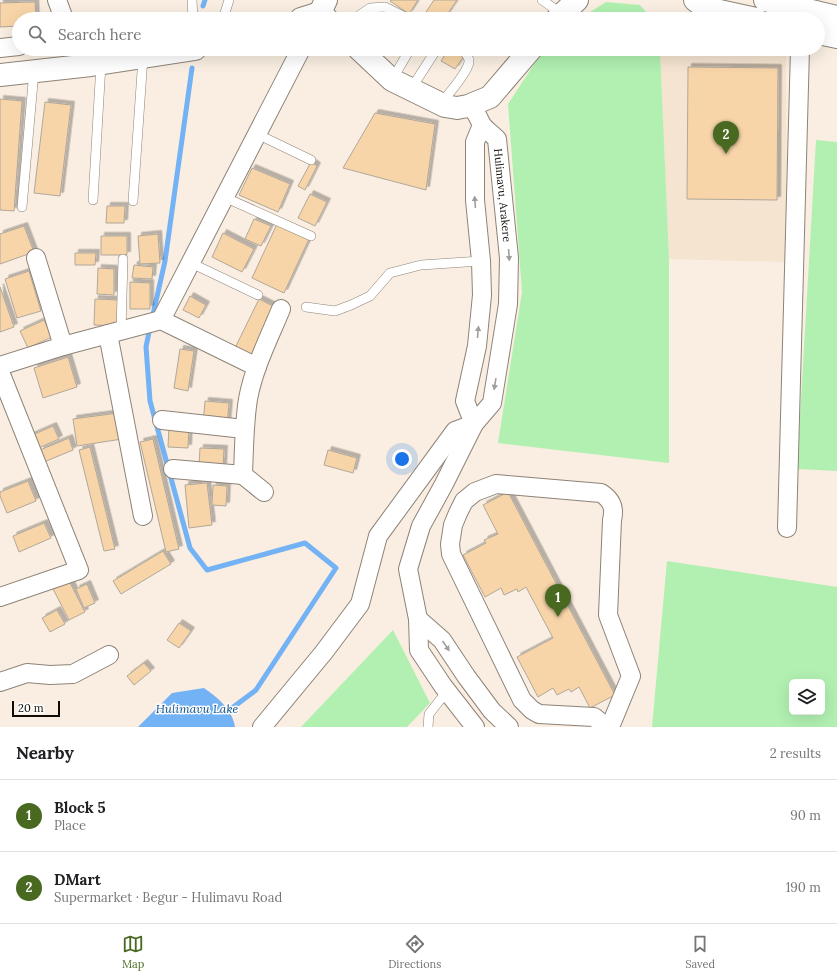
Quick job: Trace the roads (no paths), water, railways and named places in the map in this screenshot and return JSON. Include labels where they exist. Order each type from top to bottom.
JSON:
[{"type":"main road","points":[[695,0],[706,8],[724,12]]},
{"type":"main road","points":[[765,0],[798,12]]},
{"type":"main road","points":[[825,16],[837,17]]},
{"type":"main road","points":[[825,34],[837,37]]},
{"type":"main road","points":[[0,75],[102,64],[149,56]]},
{"type":"main road","points":[[367,56],[401,85],[441,104],[457,108],[468,106],[490,97],[525,56]]},
{"type":"street","points":[[57,0],[62,12]]},
{"type":"street","points":[[0,48],[12,47]]},
{"type":"street","points":[[155,322],[191,263],[297,56]]},
{"type":"street","points":[[787,528],[800,56]]},
{"type":"street","name":"Hulimavu, Arakere","points":[[468,106],[480,118],[482,125],[497,139],[509,258],[508,304],[492,403],[474,424],[444,484],[420,526],[408,568],[418,619],[419,650],[447,691],[475,727]]},
{"type":"street","points":[[262,727],[360,604],[378,536],[454,431],[474,424],[465,400],[477,346],[482,295],[481,261],[475,200],[475,142],[482,125]]},
{"type":"street","points":[[36,258],[62,346]]},
{"type":"street","points":[[243,475],[244,429],[248,398],[257,367],[281,309]]},
{"type":"street","points":[[0,366],[62,346],[155,322],[257,367]]},
{"type":"street","points":[[114,332],[143,516]]},
{"type":"street","points":[[0,372],[79,570],[0,597]]},
{"type":"street","points":[[162,420],[244,429]]},
{"type":"street","points":[[173,469],[243,475],[264,492]]},
{"type":"street","points":[[595,724],[539,714],[526,705],[519,694],[451,554],[451,534],[458,512],[464,501],[475,492],[496,484],[601,493],[611,502],[613,514],[608,615],[631,676],[610,727]]},
{"type":"street","points":[[418,619],[442,640],[492,711],[509,727]]},
{"type":"street","points":[[0,682],[27,673],[50,675],[73,674],[109,655]]},
{"type":"lane","points":[[192,0],[193,12]]},
{"type":"lane","points":[[225,12],[229,0]]},
{"type":"lane","points":[[542,0],[566,11]]},
{"type":"lane","points":[[364,12],[370,8],[385,7],[395,12]]},
{"type":"lane","points":[[401,85],[408,56]]},
{"type":"lane","points":[[401,85],[430,56]]},
{"type":"lane","points":[[441,104],[465,70],[469,61],[467,56]]},
{"type":"lane","points":[[133,201],[143,57]]},
{"type":"lane","points":[[93,200],[102,64]]},
{"type":"lane","points":[[22,206],[34,71]]},
{"type":"lane","points":[[257,134],[311,160]]},
{"type":"lane","points":[[224,197],[311,236]]},
{"type":"lane","points":[[114,332],[123,259]]},
{"type":"lane","points":[[306,308],[335,311],[351,305],[370,296],[390,273],[420,265],[481,261]]},
{"type":"lane","points":[[191,263],[258,295]]},
{"type":"lane","points":[[427,727],[429,714],[447,691]]},
{"type":"water","name":"Hulimavu Lake","points":[[204,688],[228,709],[235,727],[138,727],[172,693]]},
{"type":"waterway","points":[[203,6],[205,0]]},
{"type":"waterway","points":[[152,319],[165,261],[192,68]]},
{"type":"waterway","points":[[150,327],[146,347],[150,401],[190,548],[207,570],[305,543],[336,568],[256,690],[224,714]]},
{"type":"place","name":"DMart","points":[[726,154]]},
{"type":"place","name":"Block 5","points":[[558,617]]}]
